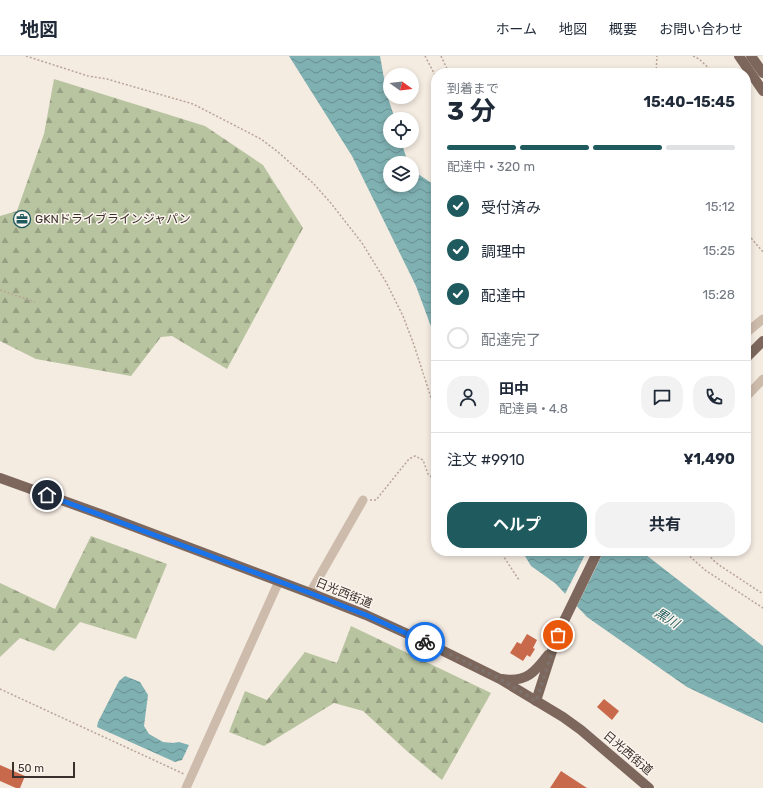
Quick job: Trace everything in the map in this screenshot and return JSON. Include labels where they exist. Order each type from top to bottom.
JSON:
[{"type":"main road","points":[[739,56],[747,68]]},
{"type":"main road","points":[[751,56],[763,74]]},
{"type":"main road","points":[[751,74],[763,91]]},
{"type":"main road","points":[[751,353],[763,341]]},
{"type":"main road","points":[[751,359],[763,349]]},
{"type":"main road","name":"日光西街道","points":[[0,478],[279,581],[366,615],[423,641],[500,679],[581,730],[649,788]]},
{"type":"main road","points":[[536,701],[553,648],[563,623],[596,556]]},
{"type":"main road","points":[[500,679],[517,680],[533,673],[553,648]]},
{"type":"street","points":[[751,329],[763,319]]},
{"type":"street","points":[[751,391],[763,378]]},
{"type":"street","points":[[310,593],[362,500]]},
{"type":"street","points":[[186,788],[279,581]]},
{"type":"path","points":[[26,56],[88,76],[107,79],[193,104],[261,139],[278,152],[313,183],[362,243],[386,282],[403,316],[431,398]]},
{"type":"path","points":[[426,56],[432,68]]},
{"type":"path","points":[[441,56],[447,68]]},
{"type":"path","points":[[656,68],[657,56]]},
{"type":"path","points":[[693,56],[699,59],[709,68]]},
{"type":"path","points":[[751,238],[763,252]]},
{"type":"path","points":[[0,290],[35,302]]},
{"type":"path","points":[[362,500],[376,500],[409,459],[415,456],[423,460],[428,474],[431,477]]},
{"type":"path","points":[[503,556],[519,580]]},
{"type":"path","points":[[690,556],[705,570],[763,608]]},
{"type":"path","points":[[709,556],[719,565],[763,594]]},
{"type":"path","points":[[0,689],[191,777]]},
{"type":"green space","points":[[54,79],[205,126],[263,165],[303,228],[227,369],[172,336],[161,337],[131,376],[36,359],[0,341],[0,216],[17,211],[44,134]]},
{"type":"green space","points":[[91,536],[167,564],[136,639],[80,622],[54,651],[20,638],[0,657],[0,583],[55,609]]},
{"type":"green space","points":[[351,626],[491,693],[442,780],[408,752],[363,711],[334,703],[264,746],[229,732],[245,691],[267,700],[305,652],[337,663]]},
{"type":"water","points":[[289,56],[380,56],[383,73],[383,104],[390,104],[393,112],[383,112],[383,148],[403,148],[406,156],[383,156],[383,192],[419,192],[419,175],[431,183],[431,326],[416,286],[352,156]]},
{"type":"water","name":"黒川","points":[[525,556],[647,556],[763,646],[763,723],[687,687],[587,617],[555,583],[531,566]]},
{"type":"water","points":[[125,676],[140,682],[148,695],[144,726],[149,734],[163,742],[179,742],[189,745],[182,760],[175,762],[97,727],[98,722],[119,681]]},
{"type":"pier","points":[[584,556],[602,556],[576,608],[564,596]]},
{"type":"building","points":[[527,634],[537,640],[533,648],[535,649],[530,657],[527,655],[523,661],[510,653],[517,642],[521,644]]},
{"type":"building","points":[[604,699],[619,711],[612,720],[597,707]]},
{"type":"building","points":[[0,765],[25,776],[20,788],[16,788],[0,781]]},
{"type":"building","points":[[561,771],[587,788],[550,788]]},
{"type":"way so far","points":[[425,642],[500,679],[536,701],[558,635]]},
{"type":"place","name":"GKNドライブラインジャパン","points":[[22,219]]},
{"type":"route","points":[[47,495],[310,593],[366,615],[425,642]]}]
